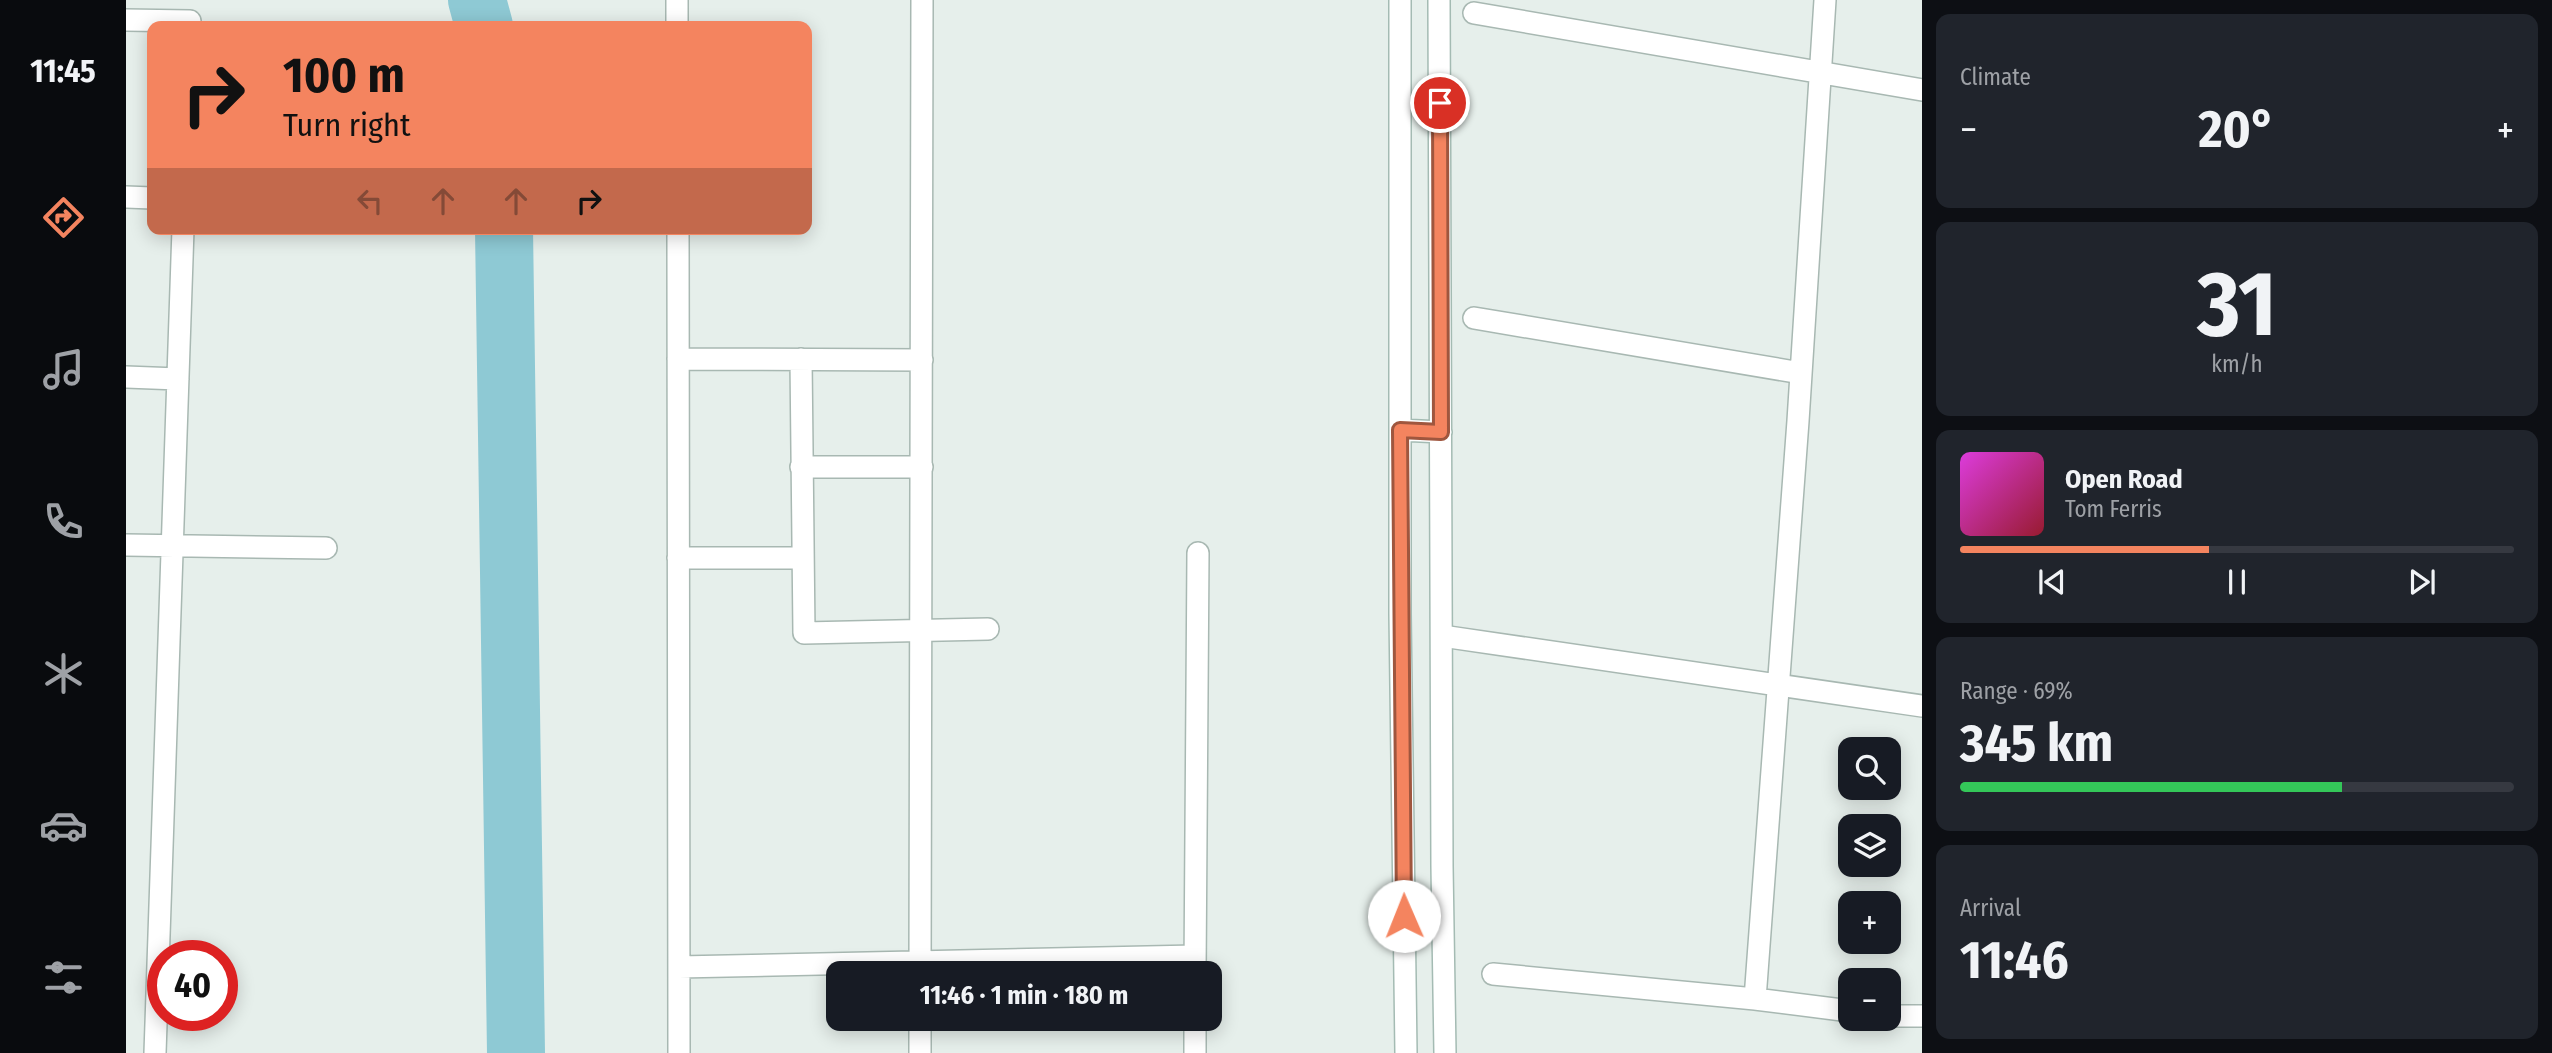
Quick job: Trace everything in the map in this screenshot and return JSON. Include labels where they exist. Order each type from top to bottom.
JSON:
[{"type":"street","points":[[677,0],[677,21]]},
{"type":"street","points":[[920,961],[922,0]]},
{"type":"street","points":[[1400,0],[1400,614],[1406,1053]]},
{"type":"street","points":[[1439,0],[1445,1053]]},
{"type":"street","points":[[1755,999],[1801,373],[1825,0]]},
{"type":"street","points":[[1474,13],[1922,90]]},
{"type":"street","points":[[126,20],[190,16]]},
{"type":"street","points":[[126,197],[147,198]]},
{"type":"street","points":[[155,1053],[183,235]]},
{"type":"street","points":[[678,235],[679,1053]]},
{"type":"street","points":[[1474,318],[1801,373]]},
{"type":"street","points":[[678,359],[922,360]]},
{"type":"street","points":[[801,359],[804,633],[988,629]]},
{"type":"street","points":[[126,377],[178,379]]},
{"type":"street","points":[[1400,430],[1441,432]]},
{"type":"street","points":[[801,467],[922,467]]},
{"type":"street","points":[[126,545],[326,548]]},
{"type":"street","points":[[1195,961],[1198,553]]},
{"type":"street","points":[[678,558],[803,558]]},
{"type":"street","points":[[1442,636],[1922,706]]},
{"type":"street","points":[[679,967],[826,967]]},
{"type":"street","points":[[1493,974],[1838,1009]]},
{"type":"street","points":[[1901,1016],[1922,1016]]},
{"type":"street","points":[[920,1031],[920,1053]]},
{"type":"street","points":[[1195,1031],[1195,1053]]},
{"type":"waterway","points":[[477,0],[483,21]]},
{"type":"waterway","points":[[504,235],[516,1053]]},
{"type":"route","points":[[1404,916],[1400,430],[1441,432],[1440,103]]}]
